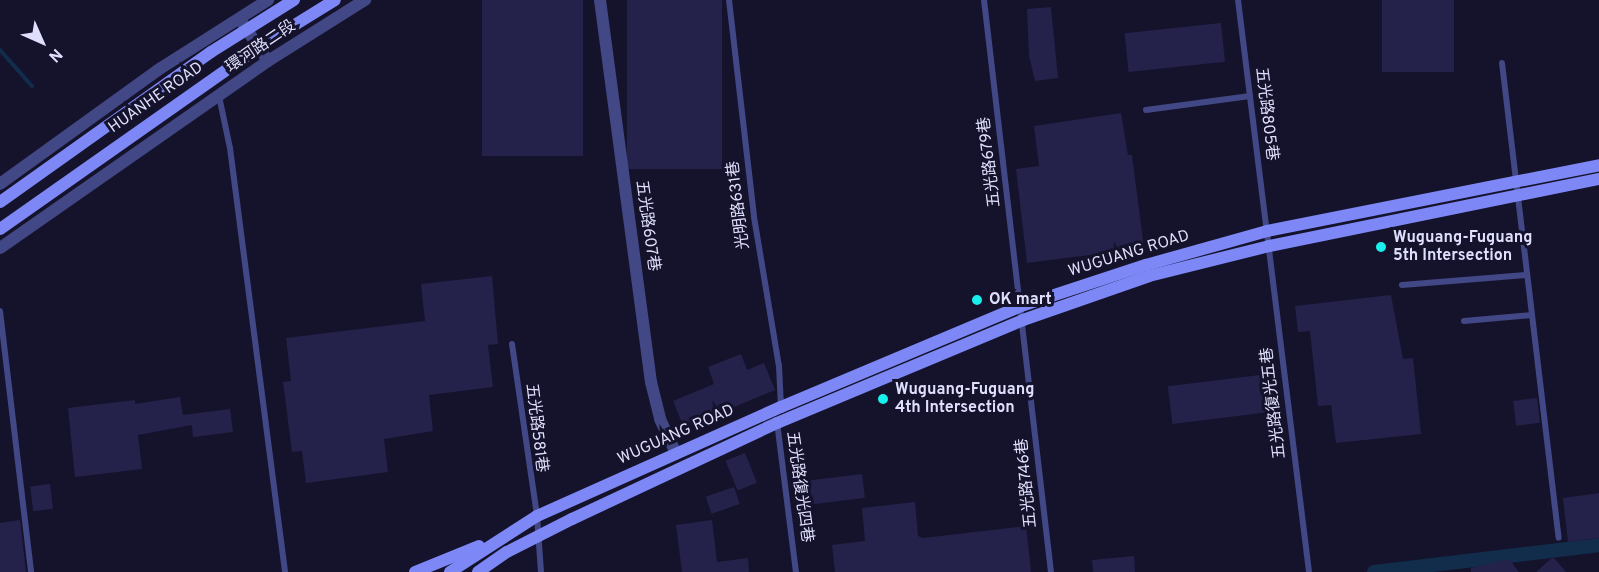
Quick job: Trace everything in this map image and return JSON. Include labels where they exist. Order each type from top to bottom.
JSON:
[{"type":"main road","name":"HUANHE ROAD","points":[[0,202],[247,29],[294,0]]},
{"type":"main road","name":"HUANHE ROAD","points":[[0,229],[259,47],[331,1]]},
{"type":"main road","name":"WUGUANG ROAD","points":[[450,572],[496,539],[537,516],[781,406],[1021,306],[1146,265],[1267,231],[1599,165]]},
{"type":"main road","name":"WUGUANG ROAD","points":[[478,572],[507,552],[536,537],[777,423],[1023,320],[1149,276],[1269,246],[1599,179]]},
{"type":"main road","name":"WUGUANG ROAD","points":[[415,572],[496,539]]},
{"type":"main road","points":[[496,539],[507,552]]},
{"type":"street","points":[[0,184],[161,69],[268,0]]},
{"type":"street","name":"環河路二段","points":[[0,248],[268,61],[365,0]]},
{"type":"street","name":"五光路607巷","points":[[600,0],[651,382],[660,419],[676,453]]},
{"type":"street","points":[[331,1],[338,17]]},
{"type":"street","points":[[239,18],[268,61]]},
{"type":"lane","name":"光明路631巷","points":[[729,0],[754,217],[779,366],[781,406]]},
{"type":"lane","name":"五光路679巷","points":[[984,0],[1023,320]]},
{"type":"lane","name":"五光路805巷","points":[[1238,0],[1267,231]]},
{"type":"lane","points":[[1502,63],[1559,538]]},
{"type":"lane","points":[[219,96],[231,148],[285,572]]},
{"type":"lane","points":[[1146,110],[1250,96]]},
{"type":"lane","name":"五光路復光五巷","points":[[1267,231],[1308,571]]},
{"type":"lane","points":[[1402,285],[1526,274]]},
{"type":"lane","points":[[0,311],[31,572]]},
{"type":"lane","points":[[1464,321],[1532,315]]},
{"type":"lane","name":"五光路746巷","points":[[1023,320],[1051,572]]},
{"type":"lane","name":"五光路581巷","points":[[512,344],[537,516],[536,537],[541,572]]},
{"type":"lane","name":"五光路復光四巷","points":[[781,406],[777,423],[796,572]]},
{"type":"building","points":[[482,0],[583,0],[583,156],[482,156]]},
{"type":"building","points":[[627,0],[722,0],[722,169],[627,169]]},
{"type":"building","points":[[1382,0],[1454,0],[1454,72],[1382,72]]},
{"type":"building","points":[[1051,7],[1058,78],[1035,81],[1029,56],[1027,9]]},
{"type":"building","points":[[1221,23],[1225,62],[1129,72],[1125,33]]},
{"type":"building","points":[[1121,113],[1128,155],[1132,155],[1144,248],[1027,263],[1016,169],[1039,166],[1034,126]]},
{"type":"building","points":[[492,276],[498,344],[488,345],[493,387],[429,395],[433,431],[384,439],[388,472],[306,483],[302,451],[292,452],[283,382],[291,381],[286,338],[425,321],[421,284]]},
{"type":"building","points":[[1391,295],[1403,359],[1413,358],[1421,434],[1336,443],[1331,405],[1318,406],[1310,331],[1298,332],[1295,306]]},
{"type":"building","points":[[741,354],[747,370],[764,363],[775,390],[684,428],[673,401],[714,384],[708,367]]},
{"type":"building","points":[[1268,374],[1273,412],[1172,424],[1168,386]]},
{"type":"building","points":[[180,397],[183,415],[230,409],[233,432],[193,437],[192,425],[138,435],[142,469],[75,477],[68,408],[135,400],[135,404]]},
{"type":"building","points":[[1537,398],[1540,423],[1516,426],[1513,401]]},
{"type":"building","points":[[745,453],[757,483],[738,491],[726,461]]},
{"type":"building","points":[[862,474],[865,498],[803,505],[800,482]]},
{"type":"building","points":[[50,484],[53,509],[33,511],[30,486]]},
{"type":"building","points":[[734,487],[740,504],[711,514],[706,497]]},
{"type":"building","points":[[1599,493],[1599,538],[1568,542],[1563,498]]},
{"type":"building","points":[[915,502],[918,536],[923,538],[1026,526],[1031,572],[835,572],[832,545],[865,541],[862,508]]},
{"type":"building","points":[[20,520],[26,572],[0,572],[0,523]]},
{"type":"building","points":[[712,520],[717,562],[748,558],[749,572],[682,572],[676,525]]},
{"type":"building","points":[[1134,556],[1135,572],[1093,572],[1092,560]]},
{"type":"building","points":[[1553,557],[1566,572],[1536,572]]},
{"type":"building","points":[[1509,559],[1519,572],[1471,572],[1471,568]]},
{"type":"waterway","points":[[0,50],[32,86]]},
{"type":"waterway","points":[[1374,572],[1599,545]]},
{"type":"place","name":"Wuguang-Fuguang 5th Intersection","points":[[1381,247]]},
{"type":"place","name":"OK mart","points":[[977,300]]},
{"type":"place","name":"Wuguang-Fuguang 4th Intersection","points":[[883,399]]}]
